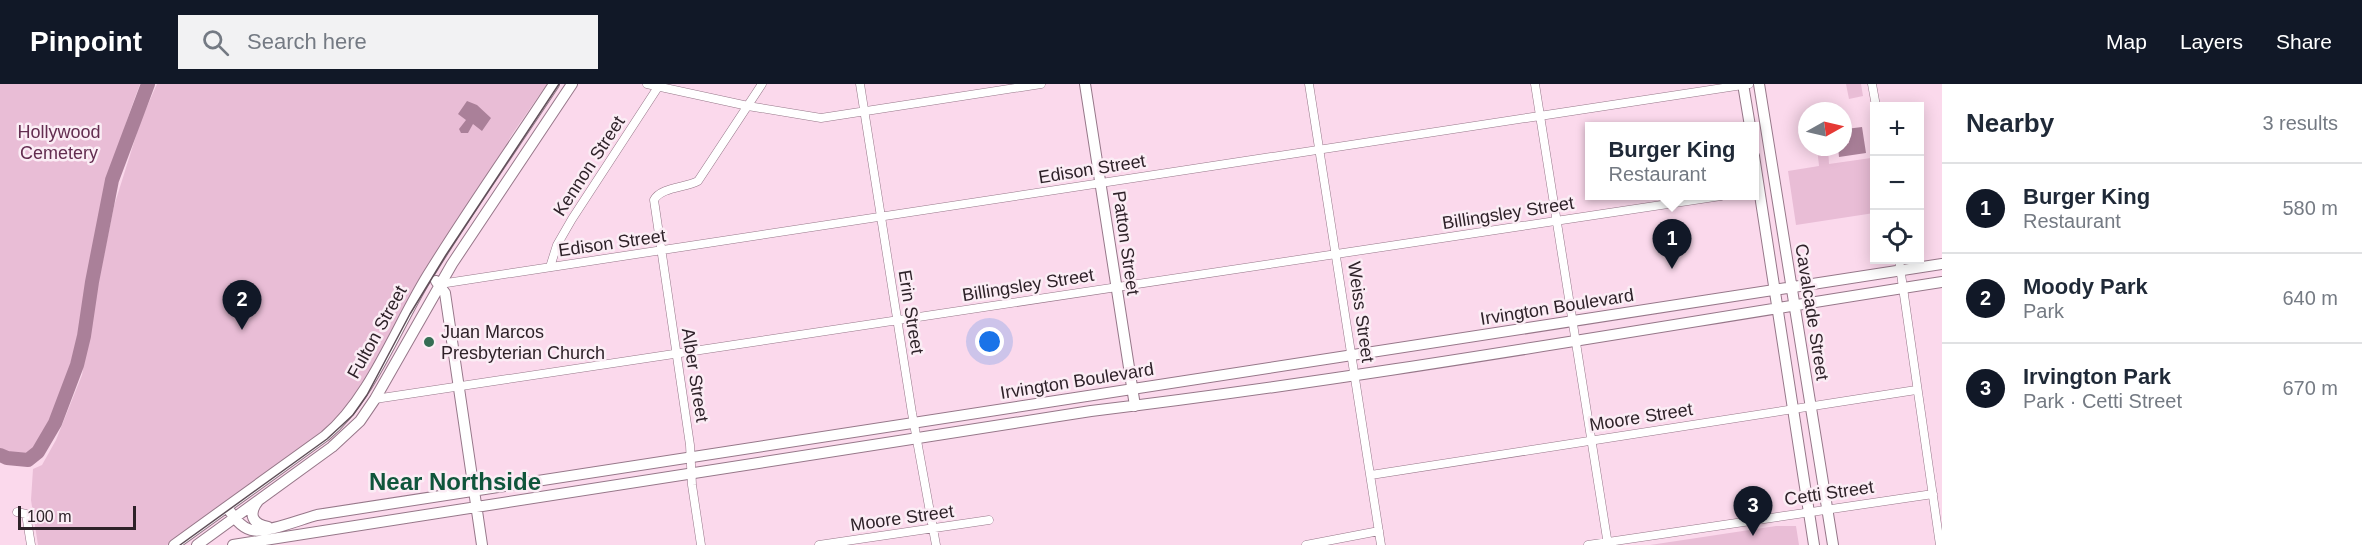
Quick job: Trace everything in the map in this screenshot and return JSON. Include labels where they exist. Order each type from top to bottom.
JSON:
[{"type":"main road","name":"Fulton Street","points":[[174,545],[340,424],[356,404],[428,276],[476,199],[554,84]]},
{"type":"main road","name":"Fulton Street","points":[[197,545],[348,434],[375,399],[440,284],[572,84]]},
{"type":"main road","name":"Patton Street","points":[[1084,84],[1135,406]]},
{"type":"main road","points":[[1745,84],[1750,122]]},
{"type":"main road","name":"Cavalcade Street","points":[[1759,84],[1833,545]]},
{"type":"main road","name":"Cavalcade Street","points":[[1759,200],[1814,545]]},
{"type":"main road","name":"Irvington Boulevard","points":[[227,507],[241,525],[253,531],[316,515],[562,476],[1775,291],[1900,265],[1942,264]]},
{"type":"main road","points":[[428,276],[440,284],[445,293],[482,545]]},
{"type":"main road","name":"Irvington Boulevard","points":[[233,545],[1059,417],[1688,324],[1777,307],[1942,282]]},
{"type":"main road","points":[[1685,304],[1688,324]]},
{"type":"main road","points":[[1461,339],[1463,358]]},
{"type":"main road","points":[[1251,371],[1253,390]]},
{"type":"main road","points":[[1057,400],[1059,417]]},
{"type":"main road","points":[[802,439],[805,456]]},
{"type":"main road","points":[[562,476],[565,493]]},
{"type":"main road","points":[[260,498],[252,510],[252,517],[258,525],[271,528]]},
{"type":"main road","points":[[362,508],[363,524]]},
{"type":"street","points":[[647,84],[811,117],[864,112],[1041,84]]},
{"type":"street","points":[[748,106],[762,84]]},
{"type":"street","name":"Erin Street","points":[[860,84],[897,321],[936,545]]},
{"type":"street","name":"Weiss Street","points":[[1310,84],[1381,545]]},
{"type":"street","points":[[1535,84],[1607,543]]},
{"type":"street","name":"Edison Street","points":[[440,284],[1745,84]]},
{"type":"street","points":[[1872,84],[1874,102]]},
{"type":"street","name":"Kennon Street","points":[[550,267],[557,245],[572,219],[659,85]]},
{"type":"street","name":"Alber Street","points":[[701,545],[691,456],[654,200],[656,196],[691,185],[701,177],[748,106]]},
{"type":"street","points":[[1759,190],[1775,187]]},
{"type":"street","name":"Billingsley Street","points":[[375,399],[1688,200]]},
{"type":"street","points":[[1900,265],[1940,545]]},
{"type":"street","name":"Moore Street","points":[[1371,475],[1917,390]]},
{"type":"street","name":"Cetti Street","points":[[1588,545],[1933,494]]},
{"type":"street","points":[[21,512],[31,545]]},
{"type":"street","name":"Moore Street","points":[[819,545],[990,520]]},
{"type":"street","points":[[1306,545],[1379,531]]},
{"type":"green space","name":"Hollywood Cemetery","points":[[0,84],[140,84],[111,176],[74,351],[55,409],[42,434],[26,457],[0,451]]},
{"type":"green space","points":[[157,84],[547,84],[513,133],[346,412],[303,450],[167,545],[38,545],[31,500],[33,469],[42,465],[56,440],[82,375],[114,206],[141,120]]},
{"type":"green space","points":[[1846,84],[1861,84],[1863,96],[1849,99]]},
{"type":"green space","points":[[1818,156],[1829,156],[1829,164],[1870,158],[1870,214],[1796,225],[1788,171],[1819,166]]},
{"type":"green space","points":[[1776,526],[1796,526],[1799,545],[1650,545]]},
{"type":"shaded area","points":[[467,101],[477,105],[491,118],[482,131],[473,124],[468,133],[461,133],[459,129],[466,120],[458,114]]},
{"type":"shaded area","points":[[1862,127],[1866,153],[1852,155],[1852,128]]},
{"type":"waterway","points":[[0,455],[28,460],[38,452],[55,423],[77,365],[84,336],[112,180],[148,84]]},
{"type":"tram line","points":[[180,545],[327,439],[353,415],[367,395],[410,314],[446,255],[559,84]]},
{"type":"place","name":"Burger King","points":[[1672,269]]},
{"type":"place","name":"Moody Park","points":[[242,330]]},
{"type":"place","name":"Juan Marcos Presbyterian Church","points":[[429,342]]},
{"type":"place","name":"Irvington Park","points":[[1753,536]]},
{"type":"district","name":"Near Northside","points":[[455,482]]}]
